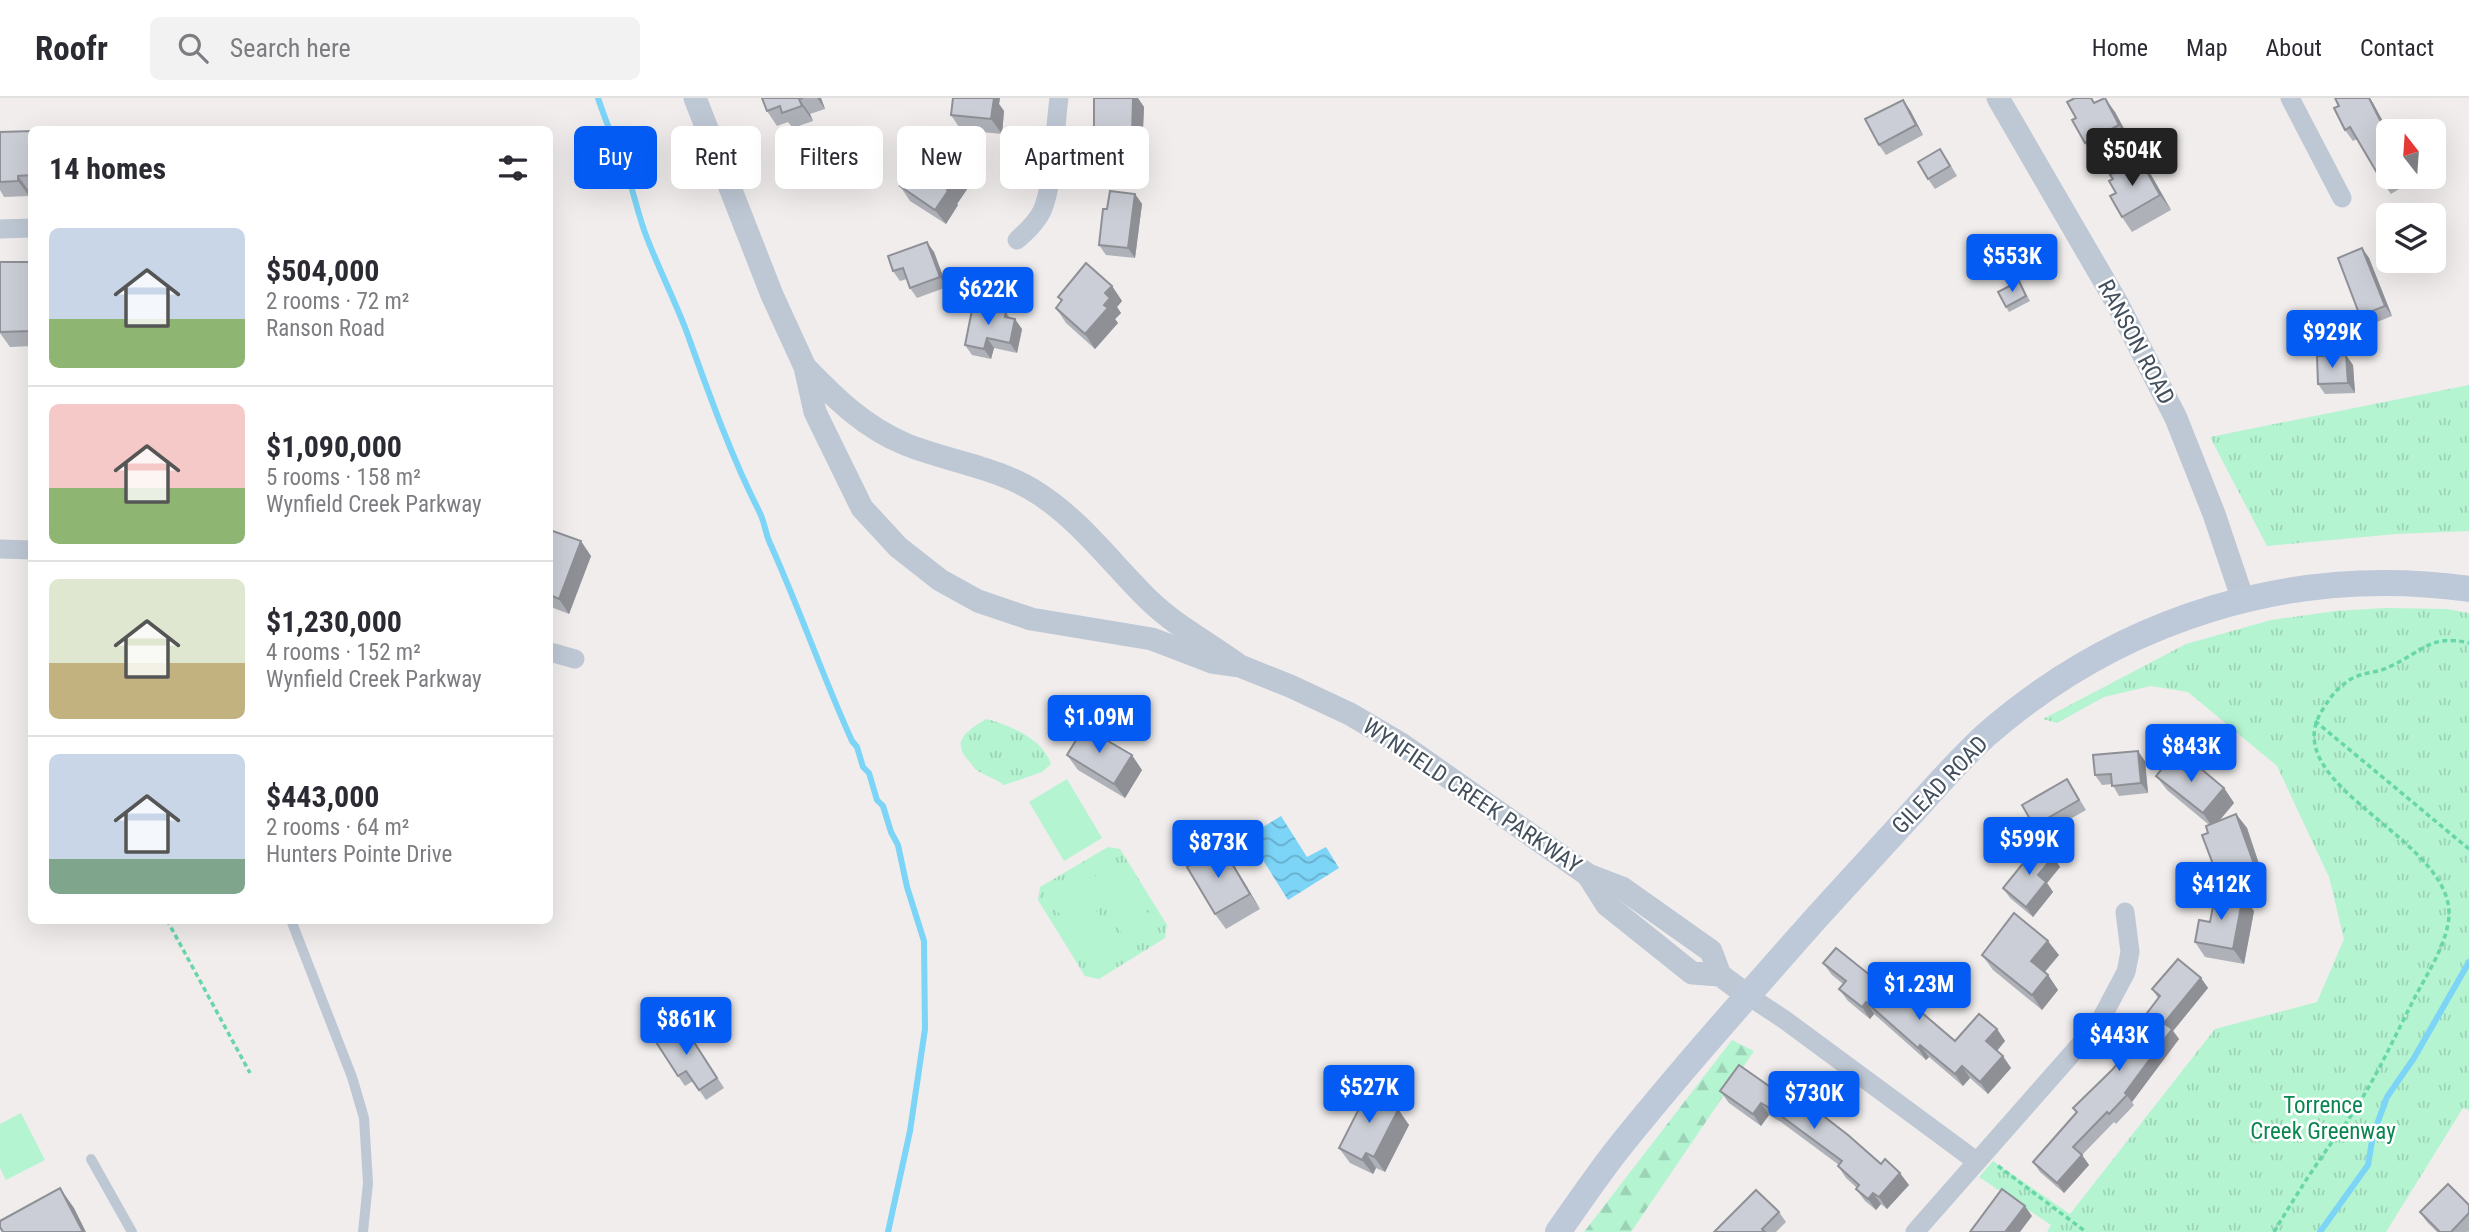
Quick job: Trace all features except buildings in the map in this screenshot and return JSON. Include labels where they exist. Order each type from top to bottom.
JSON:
[{"type":"main road","name":"GILEAD ROAD","points":[[1558,1232],[1614,1153],[1747,995],[1948,773],[1986,736],[2033,698],[2085,663],[2141,635],[2243,600],[2284,590],[2334,584],[2391,583],[2469,589]]},
{"type":"street","name":"WYNFIELD CREEK PARKWAY","points":[[695,98],[772,295],[805,367],[815,412],[862,508],[898,547],[940,580],[978,601],[1031,619],[1152,639],[1212,662],[1240,666],[1290,686],[1378,729],[1588,875],[1622,888],[1711,951],[1720,975],[1983,1161]]},
{"type":"street","points":[[1017,240],[1038,218],[1047,194],[1059,98]]},
{"type":"street","name":"RANSON ROAD","points":[[1998,98],[2117,303],[2176,418],[2214,514],[2243,600]]},
{"type":"street","points":[[2290,98],[2342,198]]},
{"type":"street","points":[[0,229],[28,228]]},
{"type":"street","name":"WYNFIELD CREEK PARKWAY","points":[[805,367],[841,404],[871,427],[906,444],[1011,478],[1038,493],[1064,512],[1150,601],[1177,625],[1212,645],[1240,666]]},
{"type":"street","points":[[0,549],[28,550]]},
{"type":"street","points":[[553,653],[575,659]]},
{"type":"street","points":[[1915,1232],[1983,1161],[2099,1023],[2126,972],[2130,952],[2125,912]]},
{"type":"lane","points":[[293,924],[352,1077],[363,1118],[368,1184],[363,1232]]},
{"type":"lane","points":[[91,1159],[132,1232]]},
{"type":"path","points":[[2274,1232],[2304,1182],[2364,1096],[2438,952],[2449,924],[2448,904],[2442,888],[2430,870],[2406,842],[2342,789],[2330,775],[2317,753],[2312,736],[2315,721],[2337,689],[2355,676],[2385,669],[2442,640],[2469,643]]},
{"type":"path","points":[[2315,721],[2469,849]]},
{"type":"path","points":[[169,924],[250,1073]]},
{"type":"path","points":[[1983,1161],[2086,1232]]},
{"type":"green space","points":[[2469,385],[2469,531],[2396,534],[2267,546],[2210,437]]},
{"type":"green space","name":"Torrence Creek Greenway","points":[[2446,609],[2469,613],[2469,1110],[2463,1108],[2386,1232],[2047,1232],[2051,1225],[1979,1177],[1993,1161],[2070,1214],[2215,1029],[2317,1002],[2344,939],[2329,877],[2277,766],[2188,692],[2151,686],[2104,697],[2057,723],[2043,719],[2186,644],[2271,620],[2335,611]]},
{"type":"green space","points":[[986,719],[1015,729],[1033,740],[1047,755],[1051,764],[1042,772],[1004,785],[978,771],[963,753],[961,741],[968,732]]},
{"type":"green space","points":[[1067,779],[1102,838],[1064,861],[1029,802]]},
{"type":"green space","points":[[1108,847],[1120,849],[1167,925],[1165,938],[1099,979],[1085,976],[1038,900],[1040,887]]},
{"type":"green space","points":[[1117,863],[1153,922],[1126,939],[1089,880]]},
{"type":"green space","points":[[1081,886],[1117,945],[1089,962],[1053,903]]},
{"type":"green space","points":[[1732,1040],[1754,1051],[1631,1232],[1584,1232]]},
{"type":"green space","points":[[21,1113],[45,1160],[6,1180],[0,1168],[0,1124]]},
{"type":"water","points":[[1281,816],[1307,857],[1326,847],[1339,868],[1288,900],[1253,844],[1250,845],[1245,838]]},
{"type":"waterway","points":[[598,98],[628,177],[647,238],[686,330],[729,445],[761,514],[769,541],[841,716],[857,747],[863,767],[869,773],[877,800],[883,806],[898,845],[907,887],[924,941],[925,1029],[910,1131],[888,1232]]},
{"type":"waterway","points":[[2320,1232],[2368,1165],[2373,1135],[2387,1097],[2414,1058],[2469,962]]}]
